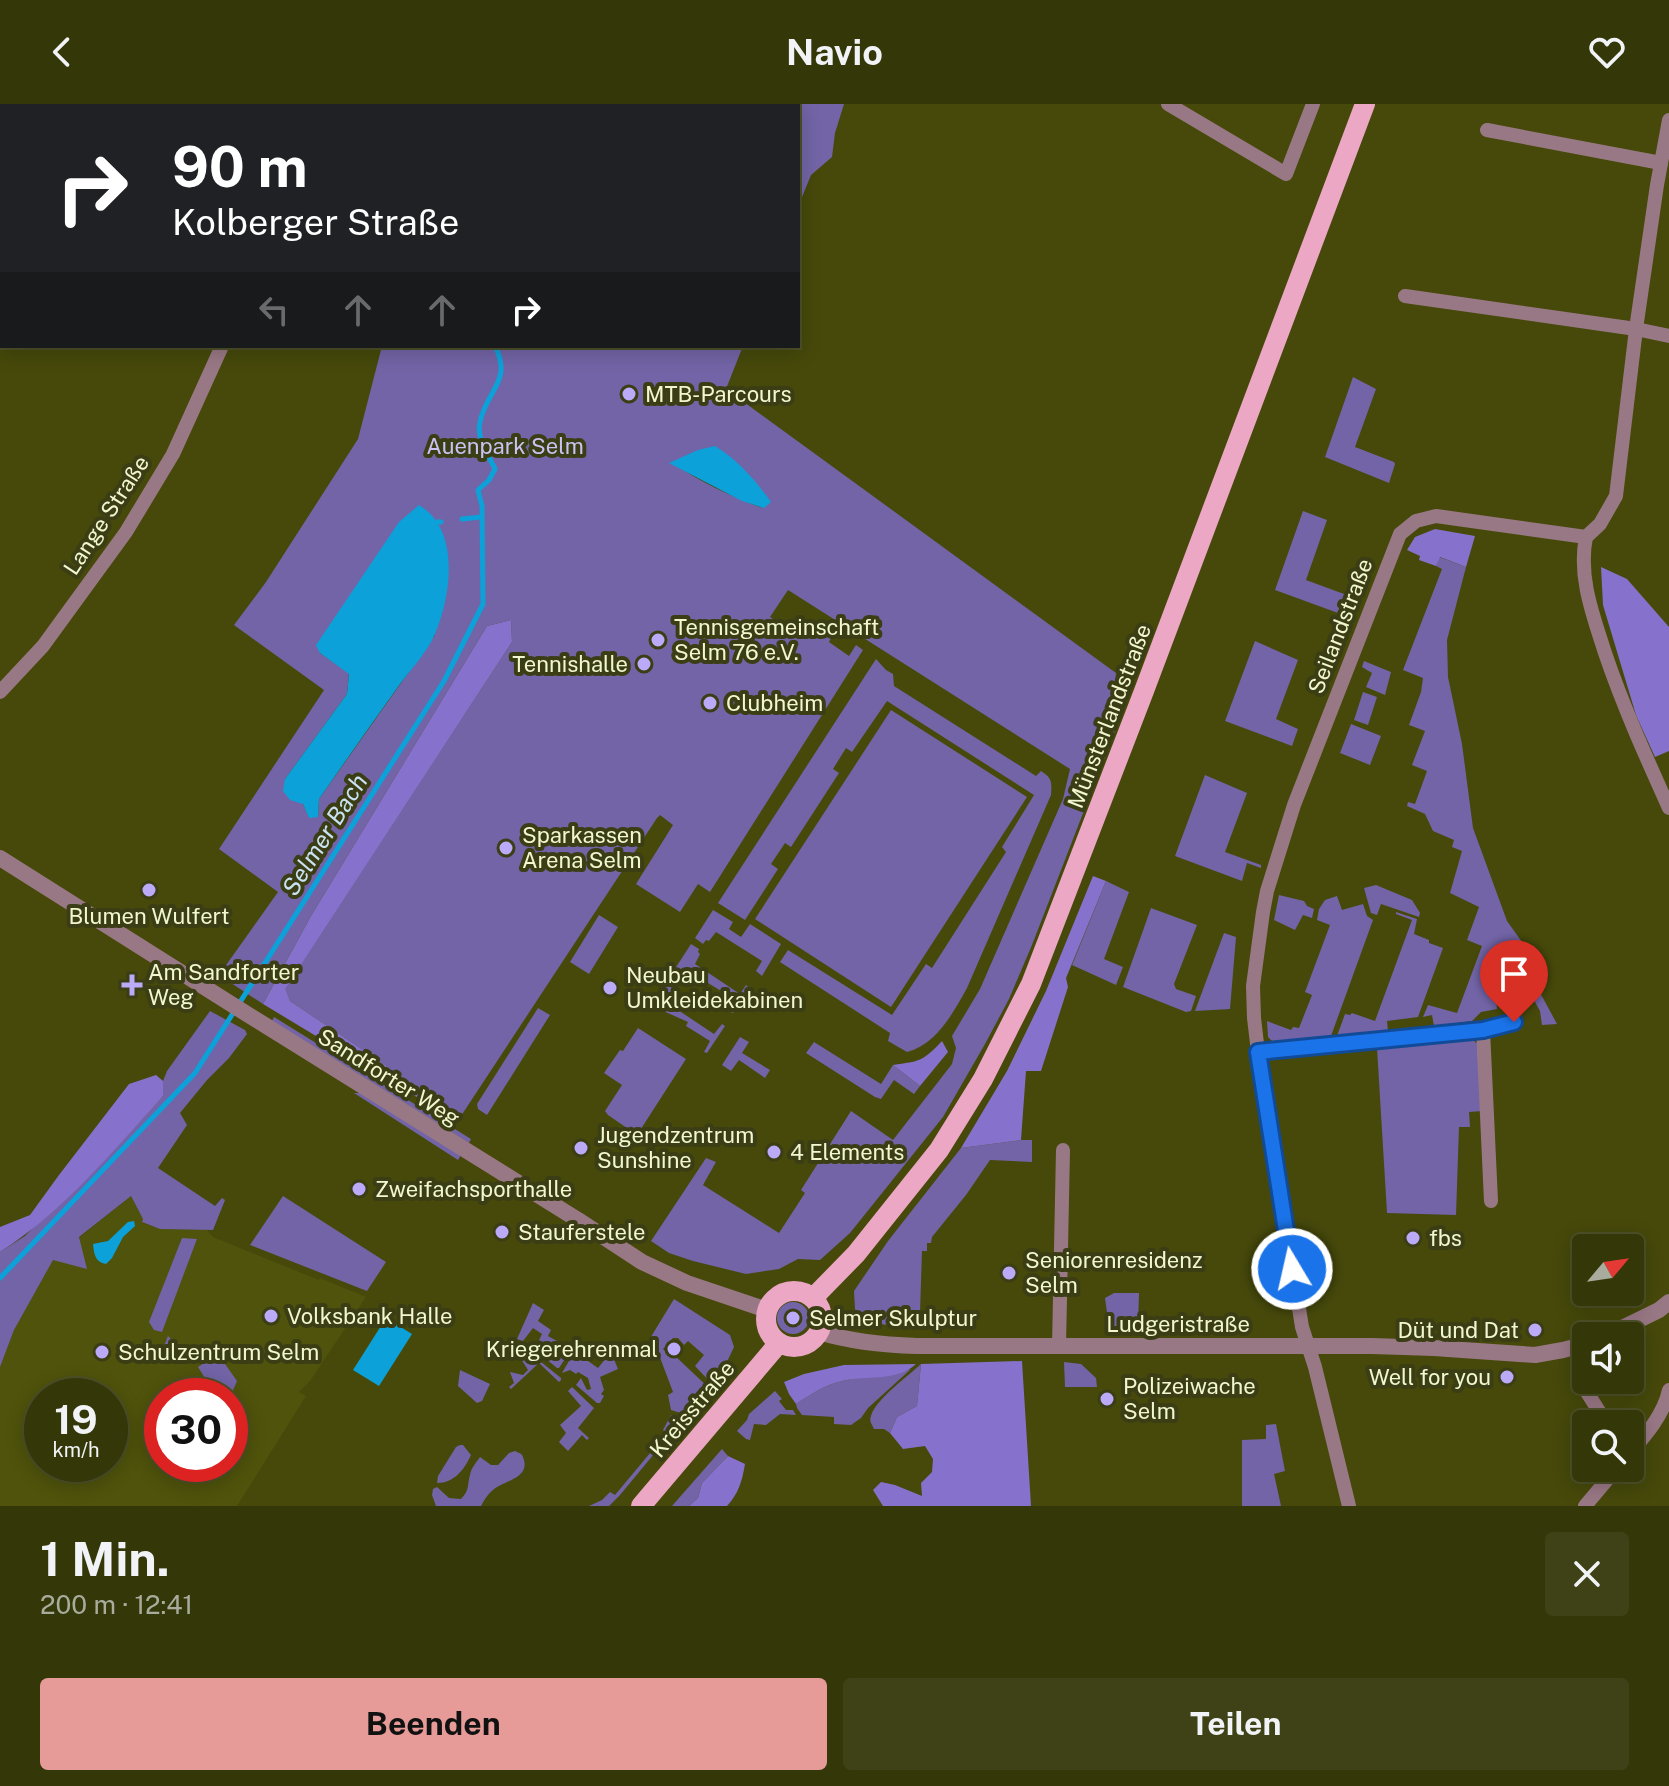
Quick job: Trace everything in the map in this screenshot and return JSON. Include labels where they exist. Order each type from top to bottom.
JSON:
[{"type":"main road","name":"Münsterlandstraße","points":[[813,1298],[856,1254],[939,1150],[983,1079],[1025,997],[1150,677],[1365,104]]},
{"type":"main road","points":[[791,1291],[813,1298],[822,1314],[822,1323],[813,1340],[806,1345],[787,1347],[772,1337],[766,1319],[767,1310],[776,1297],[791,1291]]},
{"type":"main road","name":"Kreisstraße","points":[[641,1506],[779,1343]]},
{"type":"street","points":[[1168,104],[1286,174],[1313,104]]},
{"type":"street","points":[[1669,120],[1661,163],[1663,186],[1636,329],[1616,496],[1600,524],[1586,537],[1583,553],[1588,599],[1621,698],[1669,808]]},
{"type":"street","points":[[1487,130],[1661,163]]},
{"type":"street","points":[[1405,296],[1669,336]]},
{"type":"street","name":"Lange Straße","points":[[0,692],[43,646],[126,532],[173,454],[221,348]]},
{"type":"street","name":"Seilandstraße","points":[[1349,1506],[1307,1345],[1258,1052],[1253,986],[1267,891],[1294,805],[1400,534],[1416,521],[1436,516],[1586,537]]},
{"type":"street","name":"Sandforter Weg","points":[[0,858],[642,1262],[687,1283],[767,1310]]},
{"type":"street","points":[[1258,1052],[1483,1030],[1514,1022]]},
{"type":"street","points":[[1483,1030],[1491,1201]]},
{"type":"street","points":[[1059,1347],[1063,1150]]},
{"type":"street","points":[[1635,1322],[1669,1303]]},
{"type":"street","name":"Ludgeristraße","points":[[819,1332],[872,1344],[917,1346],[1307,1345],[1434,1348],[1535,1355],[1572,1348]]},
{"type":"street","points":[[1644,1436],[1668,1397]]},
{"type":"street","points":[[1585,1506],[1605,1482]]},
{"type":"shaded area","points":[[1435,529],[1475,536],[1466,567],[1440,557],[1436,566],[1419,560],[1420,556],[1407,550],[1415,537]]},
{"type":"shaded area","points":[[1601,567],[1627,579],[1669,627],[1669,751],[1655,757],[1636,715],[1603,605]]},
{"type":"shaded area","points":[[511,620],[512,642],[285,989],[290,1001],[445,1105],[440,1111],[263,1004],[311,916],[487,626]]},
{"type":"shaded area","points":[[1093,876],[1106,881],[1066,978],[1068,987],[1041,1071],[1026,1071],[1021,1140],[961,1148],[1007,1071],[1046,991]]},
{"type":"shaded area","points":[[942,1041],[948,1052],[920,1086],[893,1065],[920,1059]]},
{"type":"shaded area","points":[[156,1075],[163,1081],[163,1096],[66,1200],[0,1252],[0,1227],[30,1215],[129,1084]]},
{"type":"shaded area","name":"Schulzentrum Selm","points":[[131,1196],[143,1223],[160,1229],[207,1230],[213,1237],[366,1297],[310,1381],[299,1392],[306,1396],[237,1506],[0,1506],[0,1367],[14,1330],[53,1259]]},
{"type":"shaded area","points":[[1022,1361],[1031,1506],[883,1506],[873,1490],[881,1482],[922,1496],[921,1483],[932,1472],[933,1459],[925,1446],[903,1449],[890,1433],[897,1417],[917,1406],[921,1364]]},
{"type":"shaded area","points":[[916,1364],[891,1376],[836,1383],[796,1404],[784,1382],[844,1365]]},
{"type":"shaded area","points":[[728,1456],[745,1464],[731,1501],[727,1506],[689,1506],[698,1498],[702,1483]]},
{"type":"green space","points":[[800,104],[844,104],[832,157],[811,175],[800,202]]},
{"type":"green space","name":"Auenpark Selm","points":[[381,348],[742,348],[726,389],[1116,673],[1114,691],[1128,697],[1009,999],[943,1117],[850,1233],[820,1260],[798,1259],[779,1269],[746,1274],[669,1253],[651,1241],[706,1158],[716,1162],[703,1185],[779,1233],[805,1193],[801,1190],[851,1111],[893,1140],[952,1064],[956,1048],[952,1036],[980,989],[1063,799],[1070,769],[788,590],[770,617],[794,633],[804,624],[818,624],[833,634],[829,642],[849,656],[856,645],[863,650],[710,892],[698,884],[680,912],[636,884],[673,825],[660,815],[657,818],[461,1116],[290,1001],[284,989],[512,642],[511,620],[487,626],[311,916],[263,1004],[219,975],[278,892],[219,849],[324,690],[234,625],[266,582],[358,439]],"holes":[[[676,461],[763,508],[704,482],[671,462]],[[435,635],[319,799],[318,817],[309,817],[285,779],[347,694],[349,673],[320,653]]]},
{"type":"green space","points":[[1353,377],[1376,389],[1355,447],[1394,462],[1389,483],[1325,457]]},
{"type":"green space","points":[[1303,511],[1327,520],[1306,580],[1344,594],[1338,613],[1275,590]]},
{"type":"green space","points":[[1439,557],[1466,567],[1447,640],[1448,677],[1462,744],[1473,828],[1507,921],[1522,942],[1537,987],[1557,1024],[1542,1025],[1527,977],[1494,981],[1497,1009],[1481,1012],[1472,1021],[1434,1026],[1432,1015],[1423,1017],[1428,1005],[1457,1013],[1482,946],[1467,940],[1479,907],[1450,893],[1462,851],[1452,847],[1454,840],[1433,831],[1425,814],[1407,806],[1408,802],[1415,804],[1427,771],[1412,765],[1425,731],[1409,725],[1423,678],[1403,670],[1442,569],[1436,566]]},
{"type":"green space","points":[[1255,641],[1298,660],[1276,719],[1298,729],[1292,746],[1225,721]]},
{"type":"green space","points":[[876,659],[893,674],[894,686],[1036,776],[1041,771],[1051,784],[1051,795],[967,988],[935,1035],[907,1052],[888,1041],[890,1033],[780,962],[788,950],[892,1015],[926,964],[932,968],[1006,852],[1002,847],[1034,795],[887,701],[852,752],[846,748],[833,769],[839,773],[791,847],[785,843],[771,864],[778,869],[745,920],[718,903]]},
{"type":"green space","points":[[1364,661],[1391,672],[1385,695],[1366,687],[1372,673],[1362,667]]},
{"type":"green space","points":[[1363,692],[1377,697],[1368,725],[1354,720]]},
{"type":"green space","points":[[891,710],[1027,797],[891,1007],[755,919]]},
{"type":"green space","points":[[1351,724],[1381,736],[1370,765],[1340,753]]},
{"type":"green space","points":[[1205,775],[1247,793],[1225,852],[1261,865],[1261,868],[1247,863],[1242,881],[1175,856]]},
{"type":"green space","points":[[1106,881],[1129,892],[1104,959],[1123,967],[1116,985],[1072,965]]},
{"type":"green space","points":[[1376,885],[1412,900],[1420,913],[1419,917],[1381,904],[1377,915],[1371,913],[1364,888]]},
{"type":"green space","points":[[1279,895],[1304,901],[1314,909],[1312,918],[1303,915],[1295,930],[1274,920]]},
{"type":"green space","points":[[1337,896],[1342,910],[1363,904],[1367,916],[1373,920],[1331,1036],[1273,1042],[1268,1037],[1267,1021],[1291,1030],[1293,1027],[1299,1028],[1312,995],[1305,992],[1330,925],[1317,920],[1319,909],[1325,900]]},
{"type":"green space","points":[[1151,908],[1197,925],[1174,984],[1176,989],[1196,996],[1191,1011],[1186,1012],[1123,987]]},
{"type":"green space","points":[[713,910],[733,922],[729,929],[741,937],[750,924],[781,944],[762,976],[756,971],[762,961],[716,932],[703,944],[695,938]]},
{"type":"green space","points":[[1396,912],[1417,919],[1414,934],[1443,948],[1418,1017],[1387,1021],[1388,1031],[1337,1036],[1345,1014],[1352,1013],[1375,1021],[1412,920]]},
{"type":"green space","points":[[599,915],[618,927],[589,974],[570,962]]},
{"type":"green space","points":[[1224,933],[1236,937],[1230,1009],[1195,1011]]},
{"type":"green space","points":[[691,944],[699,949],[700,954],[695,964],[740,994],[746,985],[749,988],[733,1013],[736,1000],[690,972],[683,982],[677,983],[669,978]]},
{"type":"green space","points":[[666,983],[674,993],[669,1004],[714,1034],[722,1024],[725,1026],[707,1053],[704,1052],[710,1041],[686,1026],[688,1022],[652,1006]]},
{"type":"green space","points":[[538,1008],[550,1015],[487,1115],[478,1109],[477,1104]]},
{"type":"green space","points":[[210,1011],[247,1034],[180,1113],[187,1125],[158,1168],[215,1206],[222,1198],[225,1200],[213,1230],[160,1229],[142,1222],[131,1196],[79,1237],[87,1269],[53,1260],[14,1330],[0,1367],[0,1252],[25,1236],[163,1096],[167,1071]]},
{"type":"green space","points":[[274,1017],[471,1139],[469,1143],[272,1021]]},
{"type":"green space","points":[[638,1028],[686,1059],[637,1135],[605,1111],[622,1085],[604,1073]]},
{"type":"green space","points":[[740,1037],[749,1042],[742,1053],[770,1070],[765,1078],[739,1060],[731,1071],[722,1065]]},
{"type":"green space","points":[[1473,1040],[1481,1047],[1483,1111],[1469,1112],[1470,1127],[1459,1127],[1456,1215],[1387,1213],[1377,1048]]},
{"type":"green space","points":[[814,1042],[881,1084],[893,1065],[920,1086],[914,1094],[894,1080],[881,1099],[875,1097],[806,1053]]},
{"type":"green space","points":[[354,1093],[365,1093],[461,1155],[458,1160]]},
{"type":"green space","points":[[1032,1140],[1032,1162],[990,1160],[932,1237],[931,1243],[927,1243],[927,1251],[922,1251],[920,1313],[969,1316],[968,1326],[901,1327],[874,1323],[860,1316],[855,1309],[854,1291],[888,1241],[961,1148]]},
{"type":"green space","points":[[283,1196],[386,1262],[367,1291],[250,1245]]},
{"type":"green space","points":[[182,1238],[197,1239],[162,1332],[154,1330],[149,1322]]},
{"type":"green space","points":[[1114,1293],[1139,1293],[1138,1326],[1109,1327],[1105,1298]]},
{"type":"green space","points":[[674,1299],[730,1335],[734,1347],[712,1384],[695,1366],[704,1355],[688,1341],[684,1345],[678,1338],[673,1338],[663,1349],[670,1357],[673,1354],[709,1388],[687,1415],[671,1410],[668,1395],[673,1392],[656,1347],[652,1348],[649,1340]]},
{"type":"green space","points":[[793,1302],[804,1307],[809,1318],[804,1329],[793,1334],[782,1329],[777,1318],[782,1307]]},
{"type":"green space","points":[[533,1303],[544,1310],[538,1321],[551,1330],[548,1336],[564,1345],[567,1341],[574,1345],[559,1368],[539,1352],[545,1345],[539,1340],[542,1334],[533,1328],[523,1341],[517,1339]]},
{"type":"green space","points":[[168,1336],[174,1342],[223,1361],[235,1378],[205,1378],[198,1367],[207,1361],[164,1346]]},
{"type":"green space","points":[[520,1345],[561,1380],[559,1382],[539,1363],[511,1389],[509,1387],[514,1383],[510,1372],[523,1375],[528,1370],[516,1351]]},
{"type":"green space","points":[[616,1346],[620,1348],[613,1357],[618,1369],[600,1377],[604,1390],[601,1394],[604,1396],[600,1403],[576,1385],[581,1378],[587,1390],[591,1389],[588,1378],[570,1370],[562,1373],[577,1347],[580,1349],[578,1354],[598,1368]]},
{"type":"green space","points":[[1064,1362],[1081,1364],[1096,1378],[1097,1387],[1065,1387]]},
{"type":"green space","points":[[921,1364],[917,1406],[897,1417],[890,1433],[884,1429],[874,1429],[870,1418],[879,1403]]},
{"type":"green space","points":[[911,1369],[851,1425],[834,1424],[834,1417],[802,1415],[797,1408],[796,1404],[836,1383]]},
{"type":"green space","points":[[460,1370],[490,1384],[482,1401],[477,1403],[458,1386]]},
{"type":"green space","points":[[572,1387],[594,1408],[578,1428],[589,1438],[587,1440],[582,1435],[568,1451],[559,1442],[566,1433],[560,1425],[581,1406],[568,1391]]},
{"type":"green space","points":[[775,1391],[786,1410],[793,1410],[796,1415],[780,1414],[766,1425],[754,1424],[750,1440],[746,1439],[737,1431],[749,1414]]},
{"type":"green space","points":[[671,1415],[683,1419],[620,1495],[609,1506],[589,1506],[610,1492],[615,1495],[666,1434],[663,1430]]},
{"type":"green space","points":[[1276,1424],[1285,1471],[1274,1474],[1281,1506],[1242,1506],[1242,1440],[1266,1439],[1266,1425]]},
{"type":"green space","points":[[460,1445],[471,1455],[465,1466],[458,1475],[437,1483],[438,1476]]},
{"type":"green space","points":[[722,1449],[728,1456],[702,1483],[698,1498],[689,1506],[672,1506]]},
{"type":"green space","points":[[515,1451],[523,1458],[523,1471],[493,1490],[481,1506],[436,1506],[433,1489],[437,1487],[449,1498],[461,1499],[467,1490],[471,1470],[480,1457],[491,1465],[498,1465]]},
{"type":"water","points":[[715,446],[746,471],[771,502],[764,508],[742,501],[669,463]]},
{"type":"water","points":[[419,505],[432,516],[447,547],[448,583],[441,619],[424,653],[319,799],[318,817],[309,818],[303,804],[290,800],[283,791],[285,779],[347,694],[349,674],[320,653],[316,645],[399,522]]},
{"type":"water","points":[[134,1221],[135,1226],[123,1237],[112,1258],[106,1264],[99,1261],[93,1244],[108,1241],[128,1222]]},
{"type":"water","points":[[386,1318],[412,1334],[379,1386],[353,1370]]},
{"type":"waterway","name":"Selmer Bach","points":[[0,1278],[195,1073],[444,681],[483,604],[482,506],[478,490],[495,469],[483,446],[479,428],[483,411],[500,377],[500,358],[496,348]]},
{"type":"waterway","points":[[462,519],[481,517]]},
{"type":"place","name":"MTB-Parcours","points":[[629,394]]},
{"type":"place","name":"Tennisgemeinschaft Selm 76 e.V.","points":[[658,640]]},
{"type":"place","name":"Tennishalle","points":[[644,664]]},
{"type":"place","name":"Clubheim","points":[[710,703]]},
{"type":"place","name":"Sparkassen Arena Selm","points":[[506,848]]},
{"type":"place","name":"Blumen Wulfert","points":[[149,890]]},
{"type":"place","name":"Am Sandforter Weg","points":[[132,985]]},
{"type":"place","name":"Neubau Umkleidekabinen","points":[[610,988]]},
{"type":"place","name":"Jugendzentrum Sunshine","points":[[581,1148]]},
{"type":"place","name":"4 Elements","points":[[774,1152]]},
{"type":"place","name":"Zweifachsporthalle","points":[[359,1189]]},
{"type":"place","name":"Stauferstele","points":[[502,1232]]},
{"type":"place","name":"fbs","points":[[1413,1238]]},
{"type":"place","name":"Seniorenresidenz Selm","points":[[1009,1273]]},
{"type":"place","name":"Volksbank Halle","points":[[271,1316]]},
{"type":"place","name":"Selmer Skulptur","points":[[793,1318]]},
{"type":"place","name":"Düt und Dat","points":[[1535,1330]]},
{"type":"place","name":"Kriegerehrenmal","points":[[674,1349]]},
{"type":"place","name":"Schulzentrum Selm","points":[[102,1352]]},
{"type":"place","name":"Well for you","points":[[1507,1377]]},
{"type":"place","name":"Polizeiwache Selm","points":[[1107,1399]]},
{"type":"route","points":[[1292,1269],[1258,1052],[1483,1030],[1514,1022]]}]
